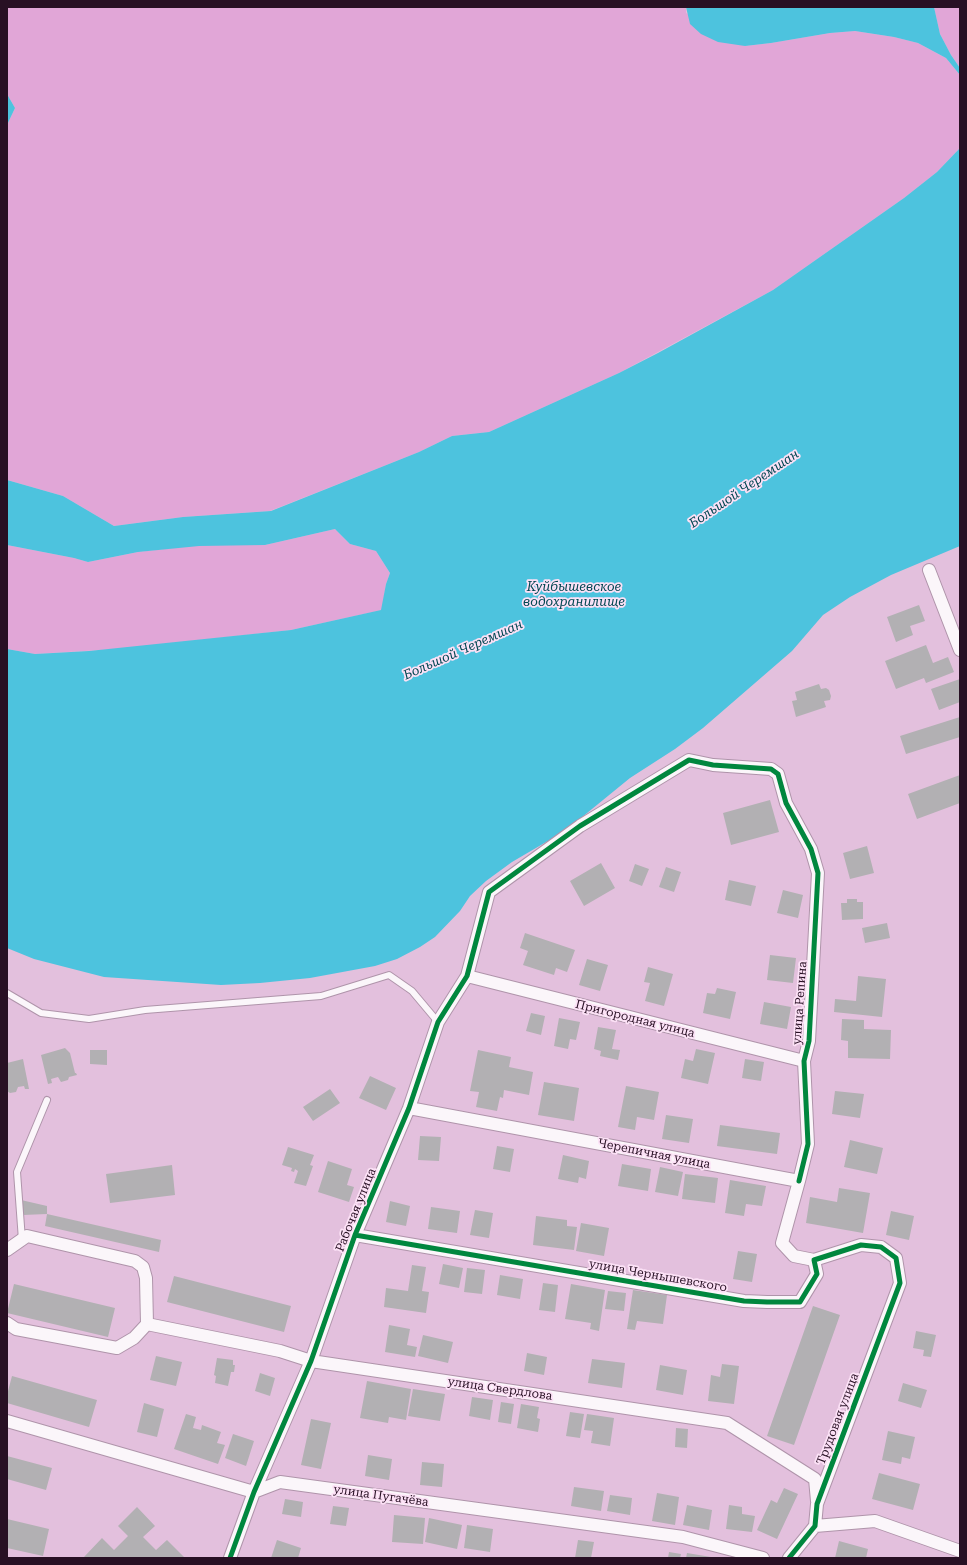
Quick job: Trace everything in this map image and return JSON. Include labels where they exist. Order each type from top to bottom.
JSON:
[{"type":"street","points":[[929,570],[960,650]]},
{"type":"street","name":"улица Репина","points":[[489,892],[580,826],[689,760],[713,765],[771,769],[778,774],[786,803],[811,849],[818,873],[809,1041],[804,1061],[808,1144],[799,1181]]},
{"type":"street","name":"Рабочая улица","points":[[230,1558],[254,1492],[311,1361],[355,1235],[409,1108],[438,1022],[467,976],[489,892]]},
{"type":"street","name":"Пригородная улица","points":[[467,976],[804,1061]]},
{"type":"street","name":"Черепичная улица","points":[[409,1108],[799,1181]]},
{"type":"street","points":[[799,1181],[782,1243],[794,1256],[814,1260]]},
{"type":"street","name":"улица Чернышевского","points":[[355,1235],[744,1301],[800,1302],[817,1274],[814,1260]]},
{"type":"street","points":[[7,1250],[26,1236],[135,1261],[143,1267],[146,1278],[147,1324],[134,1338],[117,1348],[16,1329],[7,1323]]},
{"type":"street","name":"Трудовая улица","points":[[814,1260],[861,1245],[881,1247],[896,1258],[900,1283],[817,1504],[815,1526]]},
{"type":"street","name":"улица Свердлова","points":[[147,1324],[280,1351],[311,1361],[727,1423],[815,1479],[817,1504]]},
{"type":"street","points":[[7,1421],[254,1492]]},
{"type":"street","name":"улица Пугачёва","points":[[254,1492],[280,1482],[288,1483],[683,1537],[763,1558]]},
{"type":"street","points":[[790,1558],[815,1526],[875,1521],[960,1551]]},
{"type":"lane","points":[[7,993],[41,1013],[89,1019],[145,1010],[322,996],[389,975],[412,991],[438,1022]]},
{"type":"lane","points":[[22,1240],[17,1172],[47,1100]]},
{"type":"shaded area","points":[[7,7],[686,7],[686,13],[745,46],[830,33],[855,31],[894,37],[918,43],[946,58],[960,75],[960,148],[937,172],[904,198],[773,290],[619,373],[489,432],[452,436],[419,452],[270,511],[183,517],[114,526],[63,496],[7,480],[7,125],[15,108],[7,94]]},
{"type":"shaded area","points":[[934,7],[960,7],[960,68],[940,34]]},
{"type":"shaded area","points":[[335,529],[350,544],[376,551],[390,573],[386,584],[382,610],[291,630],[118,649],[35,654],[7,649],[7,545],[88,562],[138,552],[199,545],[265,545]]},
{"type":"water","points":[[686,7],[934,7],[940,34],[960,68],[960,75],[946,58],[918,43],[894,37],[855,31],[830,33],[745,46],[718,42],[701,34],[690,24]]},
{"type":"water","points":[[7,94],[15,108],[7,125]]},
{"type":"water","name":"Куйбышевское водохранилище","points":[[960,148],[960,546],[891,575],[850,597],[823,615],[792,651],[703,728],[675,749],[630,778],[565,831],[512,862],[486,881],[470,896],[460,911],[435,937],[397,959],[375,966],[310,978],[221,985],[104,977],[34,959],[7,948],[7,649],[35,654],[89,651],[291,630],[381,610],[386,584],[390,573],[376,551],[350,544],[335,529],[265,545],[199,546],[138,552],[88,562],[7,545],[7,480],[63,496],[114,526],[183,517],[271,511],[419,452],[452,436],[489,432],[619,373],[658,353],[773,290],[904,198],[937,172]]},
{"type":"building","points":[[919,605],[925,621],[910,626],[913,635],[896,642],[887,617]]},
{"type":"building","points":[[926,645],[933,663],[948,657],[954,672],[926,683],[924,678],[896,689],[885,661]]},
{"type":"building","points":[[960,679],[960,702],[939,710],[931,689]]},
{"type":"building","points":[[819,684],[821,689],[826,688],[829,690],[831,696],[830,700],[824,701],[826,707],[796,717],[792,701],[797,700],[795,692]]},
{"type":"building","points":[[960,717],[960,737],[906,754],[900,736]]},
{"type":"building","points":[[960,775],[960,803],[917,819],[908,794]]},
{"type":"building","points":[[770,800],[779,832],[731,845],[723,813]]},
{"type":"building","points":[[867,846],[874,873],[850,879],[843,853]]},
{"type":"building","points":[[601,863],[615,888],[584,906],[570,881]]},
{"type":"building","points":[[635,864],[649,869],[642,886],[629,881]]},
{"type":"building","points":[[666,867],[681,872],[674,892],[659,887]]},
{"type":"building","points":[[729,880],[756,886],[751,906],[725,900]]},
{"type":"building","points":[[783,890],[803,895],[798,918],[777,913]]},
{"type":"building","points":[[847,899],[857,899],[857,902],[863,902],[863,919],[842,920],[841,903],[847,903]]},
{"type":"building","points":[[887,923],[890,938],[865,943],[862,928]]},
{"type":"building","points":[[525,933],[575,950],[567,972],[556,968],[554,975],[523,965],[528,951],[520,948]]},
{"type":"building","points":[[770,955],[796,958],[793,983],[767,980]]},
{"type":"building","points":[[587,959],[608,965],[600,991],[579,985]]},
{"type":"building","points":[[648,967],[673,974],[664,1006],[645,1001],[650,983],[644,982]]},
{"type":"building","points":[[858,976],[886,979],[882,1017],[834,1012],[835,999],[856,1001]]},
{"type":"building","points":[[717,988],[736,992],[730,1019],[703,1013],[707,993],[715,994]]},
{"type":"building","points":[[764,1002],[791,1007],[787,1029],[760,1024]]},
{"type":"building","points":[[531,1013],[545,1016],[541,1035],[526,1031]]},
{"type":"building","points":[[559,1018],[580,1022],[576,1040],[570,1039],[568,1049],[554,1046]]},
{"type":"building","points":[[842,1019],[864,1020],[864,1029],[891,1030],[890,1059],[848,1058],[848,1041],[841,1040]]},
{"type":"building","points":[[598,1027],[616,1030],[612,1049],[620,1050],[618,1060],[600,1056],[601,1051],[594,1049]]},
{"type":"building","points":[[65,1048],[70,1053],[75,1073],[77,1075],[69,1077],[68,1080],[61,1082],[58,1077],[51,1079],[52,1083],[48,1084],[41,1055]]},
{"type":"building","points":[[696,1049],[715,1053],[708,1084],[681,1078],[685,1059],[693,1061]]},
{"type":"building","points":[[90,1050],[107,1050],[107,1065],[90,1064]]},
{"type":"building","points":[[478,1050],[511,1057],[509,1067],[533,1072],[529,1095],[504,1090],[503,1098],[500,1097],[497,1111],[476,1107],[479,1092],[470,1091]]},
{"type":"building","points":[[23,1059],[29,1089],[25,1089],[24,1086],[18,1087],[16,1092],[10,1093],[7,1091],[7,1063]]},
{"type":"building","points":[[745,1059],[764,1062],[761,1081],[742,1078]]},
{"type":"building","points":[[370,1076],[396,1088],[386,1110],[359,1098]]},
{"type":"building","points":[[544,1082],[579,1088],[574,1121],[538,1115]]},
{"type":"building","points":[[626,1086],[659,1092],[654,1120],[637,1117],[635,1130],[618,1127]]},
{"type":"building","points":[[330,1089],[340,1103],[313,1121],[303,1107]]},
{"type":"building","points":[[835,1091],[864,1094],[860,1118],[832,1114]]},
{"type":"building","points":[[666,1115],[693,1119],[689,1143],[662,1139]]},
{"type":"building","points":[[720,1125],[780,1133],[777,1154],[717,1146]]},
{"type":"building","points":[[420,1136],[441,1137],[439,1161],[418,1160]]},
{"type":"building","points":[[850,1140],[883,1148],[877,1174],[844,1167]]},
{"type":"building","points":[[497,1146],[514,1149],[510,1172],[493,1169]]},
{"type":"building","points":[[288,1147],[314,1155],[310,1165],[313,1166],[306,1186],[294,1183],[298,1171],[295,1169],[294,1172],[291,1171],[292,1168],[282,1165]]},
{"type":"building","points":[[563,1155],[589,1161],[586,1179],[579,1177],[578,1183],[558,1179]]},
{"type":"building","points":[[328,1161],[352,1169],[347,1185],[354,1187],[349,1202],[318,1192]]},
{"type":"building","points":[[622,1164],[651,1169],[648,1191],[618,1186]]},
{"type":"building","points":[[172,1165],[175,1195],[110,1203],[106,1174]]},
{"type":"building","points":[[660,1167],[683,1172],[678,1196],[655,1192]]},
{"type":"building","points":[[685,1174],[718,1178],[715,1203],[682,1199]]},
{"type":"building","points":[[730,1180],[766,1186],[762,1206],[746,1204],[744,1216],[725,1213]]},
{"type":"building","points":[[839,1188],[870,1193],[863,1233],[806,1223],[810,1197],[837,1202]]},
{"type":"building","points":[[21,1200],[47,1206],[47,1214],[23,1215]]},
{"type":"building","points":[[390,1201],[410,1206],[406,1226],[386,1222]]},
{"type":"building","points":[[431,1207],[460,1211],[457,1233],[428,1229]]},
{"type":"building","points":[[475,1210],[493,1213],[489,1238],[470,1235]]},
{"type":"building","points":[[891,1211],[914,1216],[909,1240],[886,1235]]},
{"type":"building","points":[[47,1214],[161,1240],[159,1252],[45,1226]]},
{"type":"building","points":[[536,1216],[567,1220],[567,1226],[577,1227],[574,1250],[533,1245]]},
{"type":"building","points":[[581,1223],[609,1228],[604,1256],[576,1251]]},
{"type":"building","points":[[738,1251],[757,1254],[752,1282],[733,1279]]},
{"type":"building","points":[[443,1264],[463,1268],[459,1288],[439,1284]]},
{"type":"building","points":[[412,1265],[426,1267],[422,1291],[429,1292],[426,1313],[384,1307],[386,1288],[408,1291]]},
{"type":"building","points":[[467,1268],[485,1270],[482,1294],[464,1292]]},
{"type":"building","points":[[500,1275],[523,1279],[520,1299],[497,1295]]},
{"type":"building","points":[[174,1276],[291,1306],[284,1332],[167,1302]]},
{"type":"building","points":[[543,1283],[558,1285],[555,1312],[539,1310]]},
{"type":"building","points":[[14,1284],[115,1308],[108,1337],[7,1313]]},
{"type":"building","points":[[571,1284],[605,1290],[599,1331],[590,1329],[591,1323],[565,1319]]},
{"type":"building","points":[[633,1290],[667,1295],[663,1324],[637,1321],[635,1330],[627,1329]]},
{"type":"building","points":[[608,1291],[626,1293],[624,1311],[605,1309]]},
{"type":"building","points":[[813,1306],[840,1315],[794,1445],[767,1436]]},
{"type":"building","points":[[389,1325],[410,1329],[407,1345],[417,1347],[415,1357],[385,1352]]},
{"type":"building","points":[[916,1331],[936,1335],[931,1357],[923,1356],[924,1350],[913,1348]]},
{"type":"building","points":[[423,1335],[453,1342],[448,1363],[418,1356]]},
{"type":"building","points":[[527,1353],[547,1357],[544,1375],[524,1371]]},
{"type":"building","points":[[156,1356],[182,1362],[176,1386],[150,1380]]},
{"type":"building","points":[[217,1358],[233,1360],[233,1365],[235,1365],[234,1372],[231,1372],[228,1386],[215,1383],[216,1376],[214,1375]]},
{"type":"building","points":[[592,1359],[625,1363],[622,1388],[588,1383]]},
{"type":"building","points":[[722,1364],[739,1366],[734,1404],[708,1401],[711,1375],[720,1377]]},
{"type":"building","points":[[660,1365],[687,1370],[683,1395],[656,1390]]},
{"type":"building","points":[[260,1373],[275,1378],[270,1396],[255,1391]]},
{"type":"building","points":[[12,1376],[97,1400],[89,1427],[7,1403],[7,1395]]},
{"type":"building","points":[[367,1381],[411,1389],[406,1420],[389,1417],[388,1423],[360,1418]]},
{"type":"building","points":[[903,1383],[927,1390],[921,1408],[898,1401]]},
{"type":"building","points":[[413,1389],[445,1394],[440,1421],[408,1416]]},
{"type":"building","points":[[472,1397],[493,1400],[490,1420],[469,1416]]},
{"type":"building","points":[[501,1402],[514,1404],[511,1424],[498,1422]]},
{"type":"building","points":[[144,1403],[164,1409],[157,1437],[137,1432]]},
{"type":"building","points":[[521,1404],[539,1407],[537,1418],[540,1419],[538,1432],[517,1428]]},
{"type":"building","points":[[570,1412],[584,1414],[580,1438],[566,1436]]},
{"type":"building","points":[[186,1414],[196,1417],[193,1428],[201,1430],[202,1425],[221,1432],[217,1443],[225,1445],[218,1464],[174,1449]]},
{"type":"building","points":[[587,1414],[614,1418],[610,1446],[591,1443],[593,1431],[584,1430]]},
{"type":"building","points":[[311,1419],[331,1423],[321,1469],[301,1465]]},
{"type":"building","points":[[676,1428],[688,1429],[687,1448],[675,1447]]},
{"type":"building","points":[[888,1431],[915,1437],[910,1459],[902,1457],[901,1464],[882,1460]]},
{"type":"building","points":[[233,1434],[254,1441],[246,1466],[225,1458]]},
{"type":"building","points":[[368,1455],[392,1459],[389,1480],[365,1476]]},
{"type":"building","points":[[7,1456],[52,1468],[46,1490],[7,1479]]},
{"type":"building","points":[[422,1462],[444,1464],[442,1487],[420,1485]]},
{"type":"building","points":[[879,1473],[920,1484],[913,1510],[872,1499]]},
{"type":"building","points":[[574,1487],[604,1491],[601,1511],[571,1506]]},
{"type":"building","points":[[784,1488],[798,1494],[777,1539],[757,1530],[771,1500],[777,1503]]},
{"type":"building","points":[[657,1493],[679,1497],[675,1525],[652,1521]]},
{"type":"building","points":[[610,1495],[632,1498],[630,1515],[607,1511]]},
{"type":"building","points":[[285,1499],[303,1502],[301,1517],[282,1514]]},
{"type":"building","points":[[687,1505],[712,1510],[709,1530],[683,1525]]},
{"type":"building","points":[[729,1505],[742,1507],[742,1514],[755,1516],[752,1532],[726,1529]]},
{"type":"building","points":[[333,1506],[349,1508],[346,1526],[330,1524]]},
{"type":"building","points":[[137,1507],[155,1526],[143,1537],[156,1550],[167,1540],[184,1557],[183,1558],[84,1557],[102,1538],[114,1550],[128,1536],[118,1526]]},
{"type":"building","points":[[394,1515],[425,1518],[423,1544],[392,1542]]},
{"type":"building","points":[[429,1518],[462,1525],[457,1549],[425,1542]]},
{"type":"building","points":[[7,1519],[49,1529],[43,1556],[7,1548]]},
{"type":"building","points":[[467,1525],[493,1529],[490,1552],[464,1548]]},
{"type":"building","points":[[277,1540],[301,1548],[298,1558],[271,1558]]},
{"type":"building","points":[[578,1540],[594,1542],[591,1558],[575,1558]]},
{"type":"building","points":[[839,1541],[868,1549],[866,1558],[835,1558]]},
{"type":"building","points":[[669,1552],[681,1554],[680,1558],[668,1558]]},
{"type":"building","points":[[687,1553],[711,1557],[711,1558],[686,1558]]},
{"type":"cycle path","points":[[230,1558],[254,1492],[311,1361],[355,1235],[409,1108],[438,1022],[467,976],[489,892],[580,826],[689,760],[713,765],[771,769],[778,774],[786,803],[811,849],[818,873],[809,1041],[804,1061],[808,1144],[799,1181]]},
{"type":"cycle path","points":[[355,1235],[744,1301],[767,1302],[800,1302],[817,1274],[814,1260],[861,1245],[881,1247],[896,1258],[900,1283],[817,1504],[815,1526],[789,1558]]},
{"type":"water label","name":"Большой Черемшан","points":[[744,489]]},
{"type":"water label","name":"Большой Черемшан","points":[[463,650]]}]
